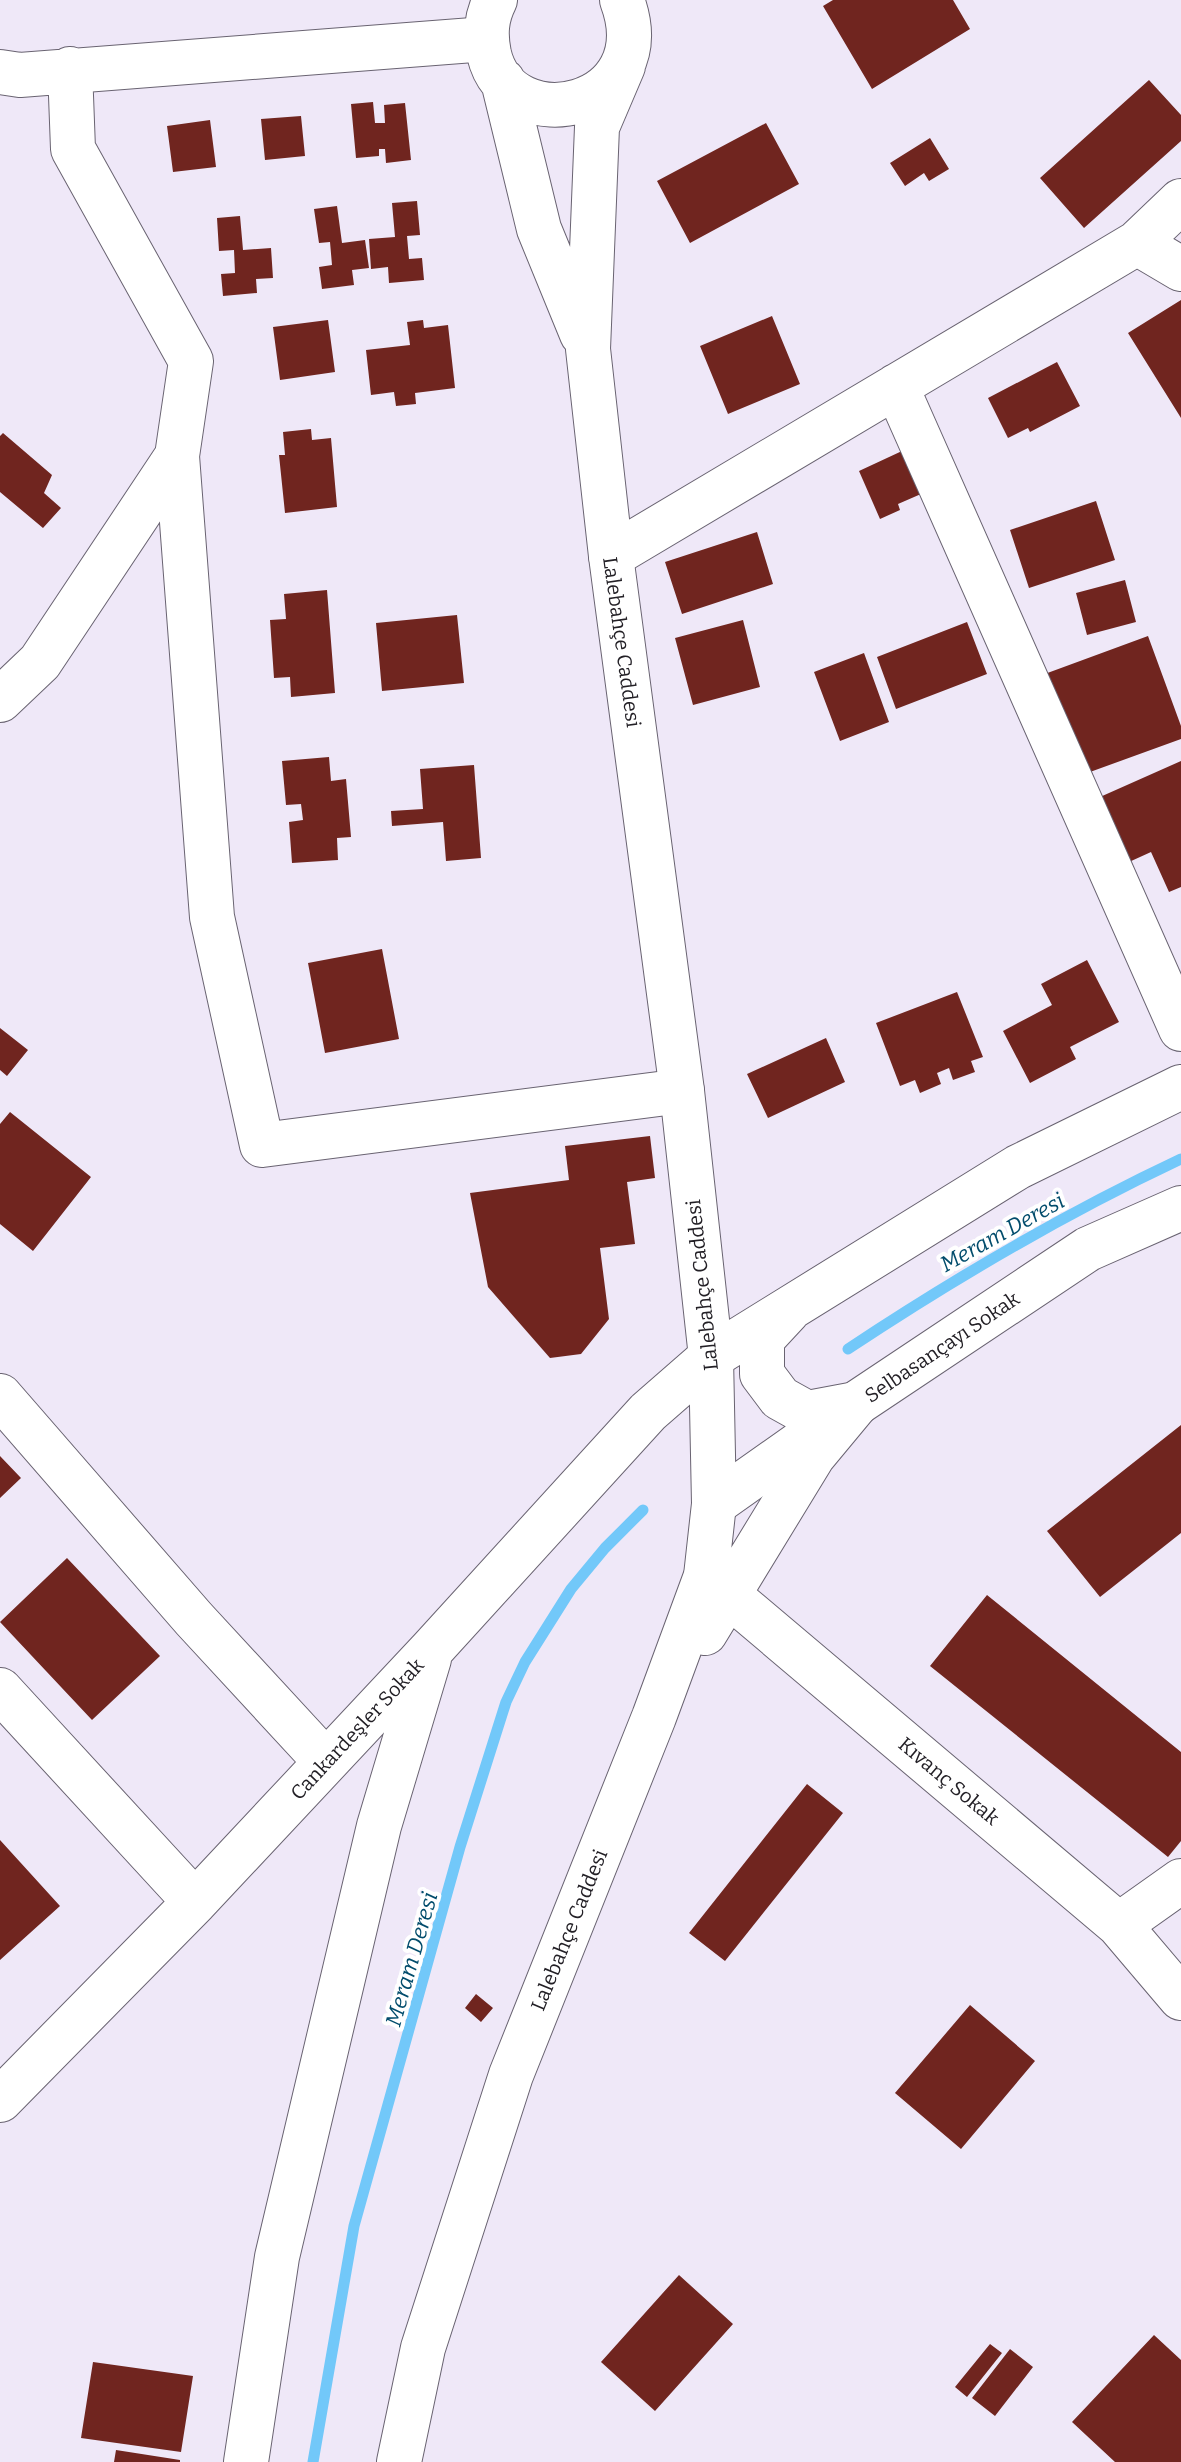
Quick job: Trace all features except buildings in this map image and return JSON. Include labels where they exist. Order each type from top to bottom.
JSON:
[{"type":"street","points":[[503,81],[522,96],[544,104],[567,105],[590,98],[609,85],[626,55],[629,19],[622,0]]},
{"type":"street","name":"Lalebahçe Caddesi","points":[[399,2462],[423,2348],[511,2075],[654,1717],[717,1586],[711,1357],[682,1091],[611,556],[588,349],[597,127],[626,55],[653,0]]},
{"type":"street","points":[[0,72],[20,75],[491,20],[491,61],[503,81],[539,229],[588,349]]},
{"type":"street","points":[[70,69],[73,149],[191,361],[177,456],[212,917],[262,1145],[682,1091]]},
{"type":"street","points":[[611,556],[1137,243],[1181,201]]},
{"type":"street","points":[[1137,243],[1181,269]]},
{"type":"street","points":[[896,386],[1181,1029]]},
{"type":"street","points":[[0,700],[40,662],[177,456]]},
{"type":"street","points":[[857,1403],[807,1413],[780,1398],[762,1374],[762,1339],[794,1305],[1018,1167],[1181,1087]]},
{"type":"street","name":"Selbasançayı Sokak","points":[[714,1504],[857,1403],[1088,1249],[1181,1208]]},
{"type":"street","name":"Cankardeşler Sokak","points":[[0,2100],[195,1902],[648,1412],[711,1357],[794,1305]]},
{"type":"street","points":[[0,1396],[194,1619],[326,1762]]},
{"type":"street","points":[[717,1586],[813,1456],[857,1403]]},
{"type":"street","name":"Kıvanç Sokak","points":[[717,1586],[1119,1925],[1181,1998]]},
{"type":"street","points":[[246,2462],[277,2257],[379,1826],[432,1649]]},
{"type":"street","points":[[0,1690],[195,1902]]},
{"type":"street","points":[[1119,1925],[1181,1881]]},
{"type":"waterway","name":"Meram Deresi","points":[[848,1349],[1011,1248],[1181,1159]]},
{"type":"waterway","name":"Meram Deresi","points":[[313,2462],[354,2226],[460,1847],[506,1702],[525,1662],[571,1589],[605,1548],[643,1510]]}]
